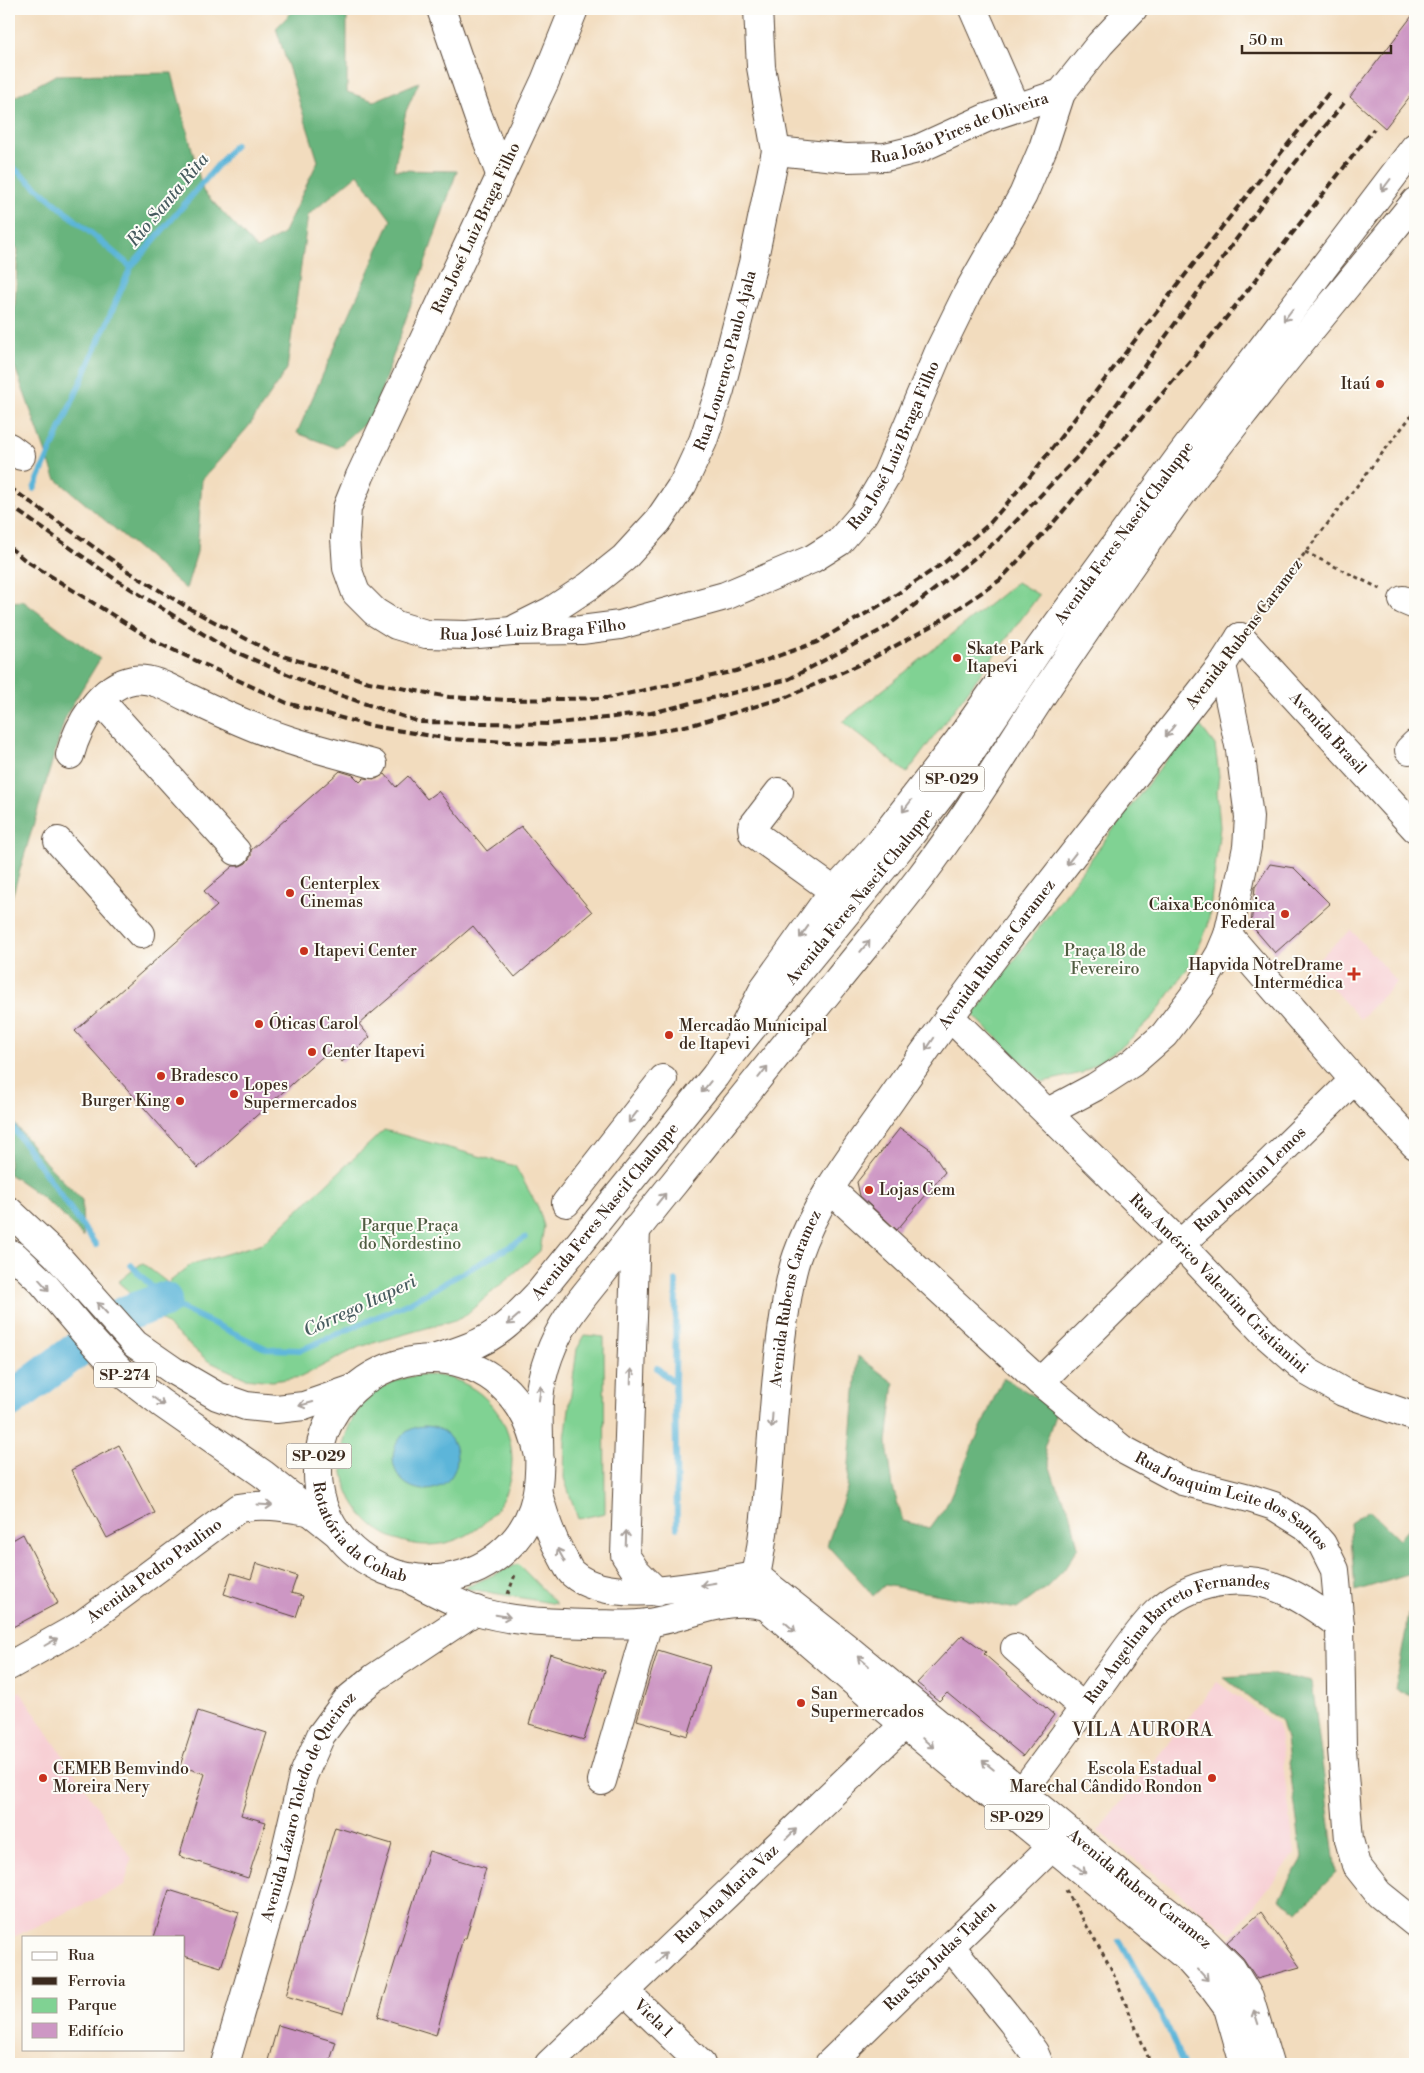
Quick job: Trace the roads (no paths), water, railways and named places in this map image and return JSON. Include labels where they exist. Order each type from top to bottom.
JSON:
[{"type":"main road","points":[[441,9],[500,174]]},
{"type":"main road","name":"Rua José Luiz Braga Filho","points":[[574,9],[545,81],[500,174],[360,476],[347,508],[345,538],[347,568],[356,592],[375,612],[396,626],[426,634],[466,635],[512,631],[581,630],[620,625],[725,596],[812,559],[839,542],[864,513],[887,474],[940,350],[972,286],[1023,195],[1043,148],[1061,93]]},
{"type":"main road","name":"Rua Lourenço Paulo Ajala","points":[[512,631],[551,611],[589,586],[624,558],[658,521],[683,484],[703,441],[720,390],[753,263],[776,151],[762,67],[758,9]]},
{"type":"main road","points":[[973,9],[1016,107]]},
{"type":"main road","name":"Rua João Pires de Oliveira","points":[[776,151],[846,158],[885,156],[918,149],[986,118],[1061,93],[1100,44],[1133,9]]},
{"type":"main road","name":"Avenida Feres Nascif Chaluppe","points":[[436,1358],[470,1347],[496,1334],[518,1316],[539,1293],[934,805],[1039,649],[1181,455],[1415,146]]},
{"type":"main road","name":"Avenida Feres Nascif Chaluppe","points":[[540,1460],[539,1397],[552,1346],[568,1318],[636,1229],[920,878],[975,802],[1092,622],[1207,459],[1415,202]]},
{"type":"main road","name":"Avenida Rubens Caramez","points":[[753,1589],[763,1542],[778,1356],[788,1293],[796,1258],[809,1226],[830,1190],[949,1016],[1222,665],[1240,637]]},
{"type":"main road","name":"Avenida Brasil","points":[[1240,637],[1415,828]]},
{"type":"main road","points":[[729,1056],[764,988],[834,891],[881,840],[959,740],[997,686],[1039,649]]},
{"type":"main road","points":[[949,1016],[1048,1112],[1095,1087],[1132,1064],[1164,1036],[1220,954],[1228,935],[1247,848],[1249,817],[1240,750],[1222,665]]},
{"type":"main road","points":[[70,755],[75,736],[100,700],[113,688],[135,680],[149,681],[174,690],[235,720],[288,740],[373,764]]},
{"type":"main road","points":[[100,700],[236,851]]},
{"type":"main road","points":[[779,792],[752,827],[753,833],[834,891]]},
{"type":"main road","points":[[58,840],[141,934]]},
{"type":"main road","points":[[1228,935],[1354,1080],[1415,1145]]},
{"type":"main road","points":[[566,1203],[663,1079]]},
{"type":"main road","name":"Rua Joaquim Lemos","points":[[1040,1382],[1180,1244],[1261,1171],[1354,1080]]},
{"type":"main road","name":"Rua Américo Valentim Cristianini","points":[[1048,1112],[1180,1244],[1267,1336],[1308,1372],[1342,1392],[1415,1417]]},
{"type":"main road","name":"Rua Joaquim Leite dos Santos","points":[[830,1190],[1040,1382],[1122,1449],[1182,1481],[1274,1506],[1306,1526],[1322,1544],[1335,1570],[1340,1626],[1342,1748],[1349,1840],[1356,1865],[1379,1894],[1415,1924]]},
{"type":"main road","name":"SP-274","points":[[9,1211],[55,1254],[135,1344],[174,1371],[217,1396],[246,1406],[276,1409],[304,1406],[352,1389]]},
{"type":"main road","points":[[636,1229],[625,1555],[635,1570],[657,1592]]},
{"type":"main road","name":"SP-274","points":[[9,1253],[16,1257],[43,1284],[121,1372],[161,1403],[263,1474],[337,1533]]},
{"type":"main road","name":"Rotatória da Cohab","points":[[538,1494],[527,1526],[504,1551],[476,1570],[443,1580],[409,1579],[381,1570],[357,1554],[337,1533],[323,1505],[317,1474],[321,1442],[333,1413],[352,1389],[378,1370],[408,1360],[436,1358],[470,1366],[497,1382],[518,1403],[522,1410],[533,1430],[540,1460]]},
{"type":"main road","name":"SP-029","points":[[540,1460],[538,1494],[550,1534],[571,1573],[587,1584],[620,1590],[657,1592],[753,1589]]},
{"type":"main road","name":"Avenida Pedro Paulino","points":[[9,1666],[80,1626],[239,1508],[253,1505],[270,1505],[308,1511]]},
{"type":"main road","name":"SP-029","points":[[409,1579],[476,1610],[501,1617],[616,1624],[648,1623],[705,1607],[753,1589]]},
{"type":"main road","name":"Rua Angelina Barreto Fernandes","points":[[1022,1792],[1134,1639],[1156,1613],[1183,1593],[1210,1583],[1249,1581],[1280,1589],[1307,1602],[1340,1626]]},
{"type":"main road","name":"Avenida Rubem Caramez","points":[[753,1589],[766,1606],[1052,1847],[1186,1957],[1228,2008],[1244,2064]]},
{"type":"main road","name":"Avenida Rubem Caramez","points":[[753,1589],[1022,1792],[1200,1938],[1232,1969],[1249,1997],[1269,2064]]},
{"type":"main road","name":"Avenida Lázaro Toledo de Queiroz","points":[[225,2064],[280,1875],[303,1776],[321,1735],[347,1700],[360,1689],[406,1655],[476,1610]]},
{"type":"main road","points":[[602,1781],[648,1623]]},
{"type":"main road","points":[[1015,1648],[1084,1708]]},
{"type":"main road","name":"Rua Ana Maria Vaz","points":[[549,2064],[905,1724]]},
{"type":"main road","name":"Rua São Judas Tadeu","points":[[829,2064],[1052,1847]]},
{"type":"main road","points":[[951,1947],[1012,2022],[1034,2052],[1039,2064]]},
{"type":"main road","name":"Viela 1","points":[[626,1992],[701,2064]]},
{"type":"water","points":[[425,1426],[443,1432],[451,1440],[457,1458],[451,1476],[443,1484],[425,1490],[407,1484],[399,1476],[393,1458],[399,1440],[407,1432]]},
{"type":"waterway","name":"Rio Santa Rita","points":[[9,164],[131,267],[235,145]]},
{"type":"waterway","points":[[34,489],[131,267]]},
{"type":"waterway","points":[[9,1122],[96,1245]]},
{"type":"waterway","name":"Córrego Itaperi","points":[[131,1265],[164,1300],[267,1349],[301,1350],[409,1303],[525,1238]]},
{"type":"waterway","points":[[675,1384],[676,1281]]},
{"type":"waterway","points":[[124,1314],[164,1300]]},
{"type":"waterway","points":[[9,1401],[81,1347]]},
{"type":"waterway","name":"Córrego Itaperi","points":[[657,1368],[675,1384],[677,1528]]},
{"type":"waterway","name":"Córrego Itaperi","points":[[1120,1941],[1168,2028],[1183,2064]]},
{"type":"railway","points":[[9,487],[129,572],[192,610],[273,653],[369,682],[449,697],[509,700],[607,698],[736,671],[817,642],[882,604],[945,562],[990,523],[1033,473],[1222,227],[1331,90]]},
{"type":"railway","points":[[9,505],[115,579],[224,647],[322,689],[419,722],[549,724],[651,713],[789,679],[885,628],[999,539],[1081,453],[1264,201],[1344,103]]},
{"type":"railway","points":[[9,547],[25,560],[154,641],[287,703],[367,725],[449,739],[549,744],[618,739],[695,724],[787,697],[867,661],[934,625],[1000,580],[1048,529],[1222,323],[1374,129]]},
{"type":"place","name":"Itaú","points":[[1380,384]]},
{"type":"place","name":"Skate Park Itapevi","points":[[957,658]]},
{"type":"place","name":"Centerplex Cinemas","points":[[290,893]]},
{"type":"place","name":"Caixa Econômica Federal","points":[[1285,914]]},
{"type":"place","name":"Itapevi Center","points":[[304,951]]},
{"type":"place","name":"Hapvida NotreDrame Intermédica","points":[[1354,974]]},
{"type":"place","name":"Óticas Carol","points":[[259,1024]]},
{"type":"place","name":"Mercadão Municipal de Itapevi","points":[[669,1035]]},
{"type":"place","name":"Center Itapevi","points":[[312,1052]]},
{"type":"place","name":"Bradesco","points":[[161,1076]]},
{"type":"place","name":"Lopes Supermercados","points":[[234,1094]]},
{"type":"place","name":"Burger King","points":[[180,1101]]},
{"type":"place","name":"Lojas Cem","points":[[869,1190]]},
{"type":"place","name":"San Supermercados","points":[[801,1703]]},
{"type":"place","name":"CEMEB Bemvindo Moreira Nery","points":[[43,1778]]},
{"type":"place","name":"Escola Estadual Marechal Cândido Rondon","points":[[1212,1778]]},
{"type":"district","name":"VILA AURORA","points":[[1143,1730]]},
{"type":"park label","name":"Praça 18 de Fevereiro","points":[[1105,960]]},
{"type":"park label","name":"Parque Praça do Nordestino","points":[[410,1235]]}]
